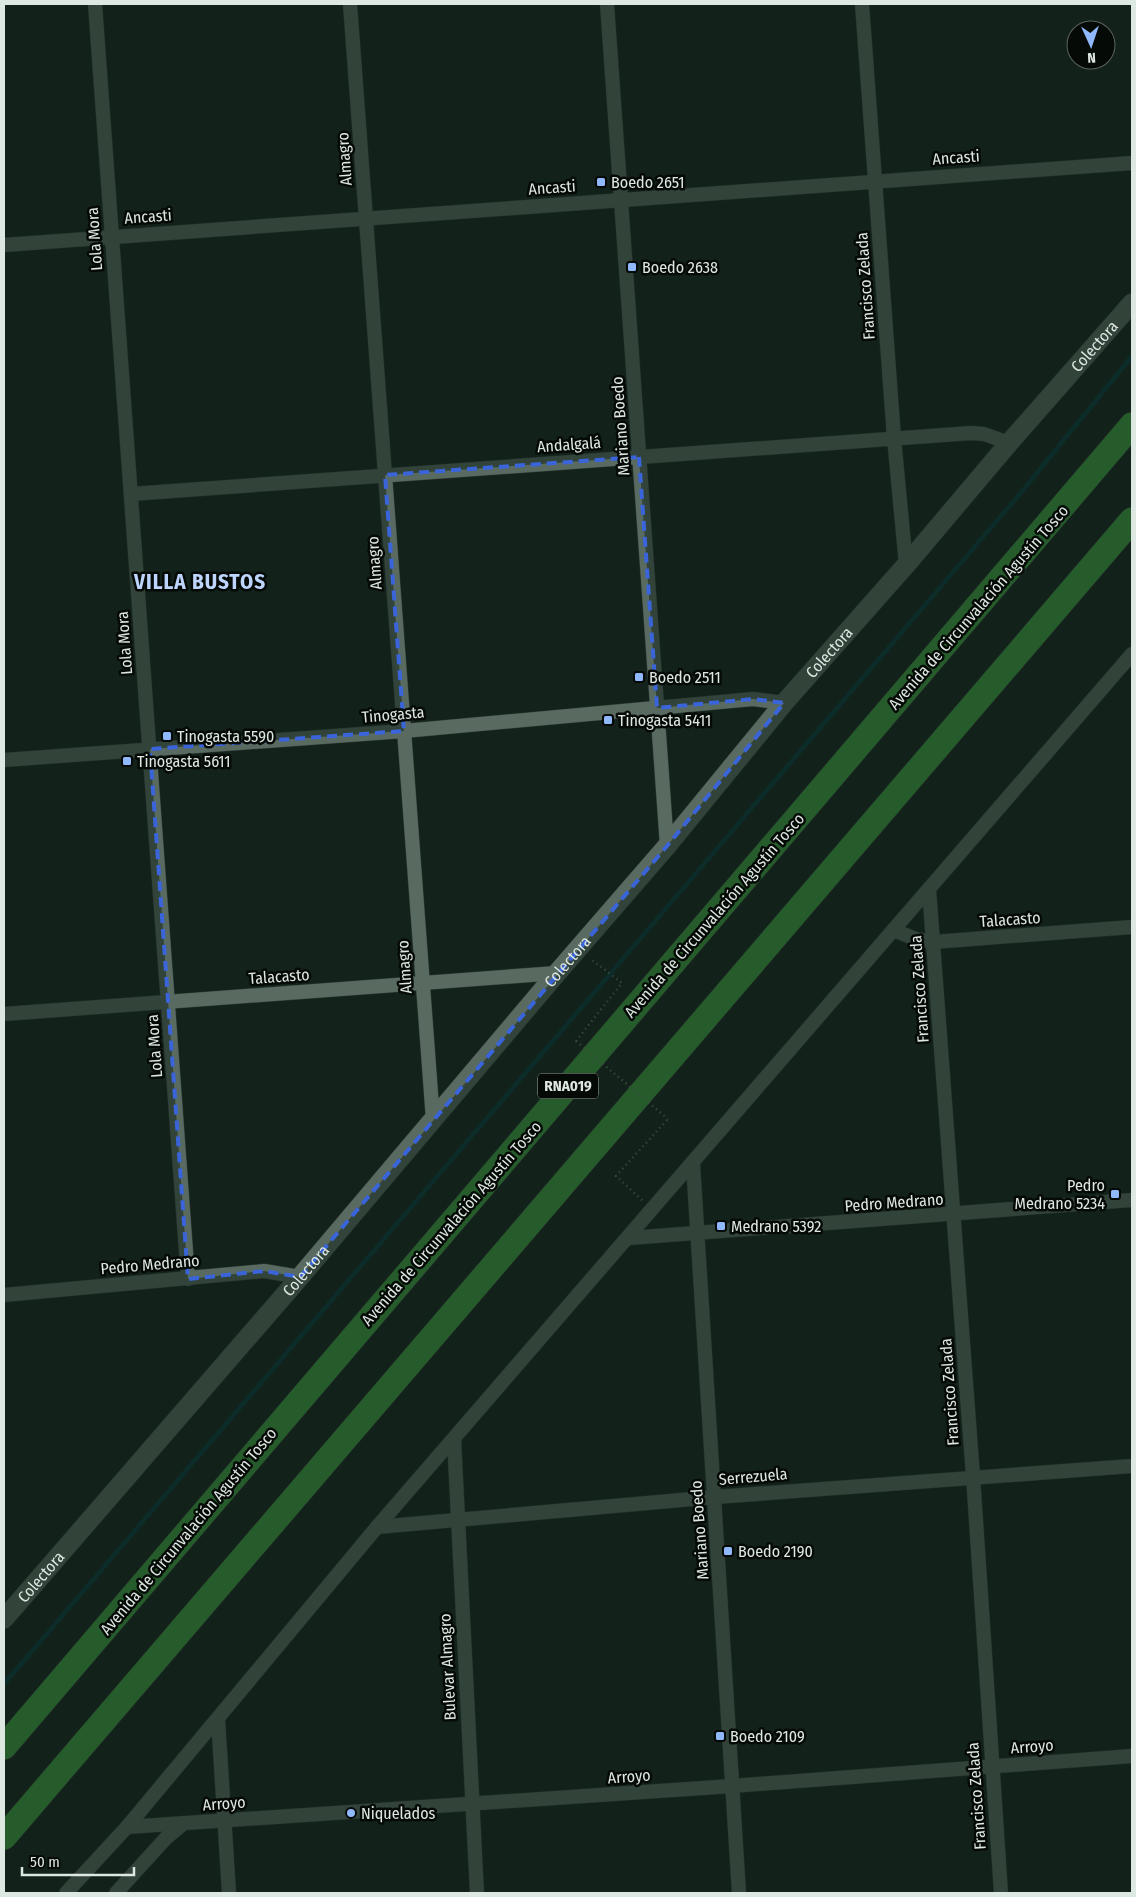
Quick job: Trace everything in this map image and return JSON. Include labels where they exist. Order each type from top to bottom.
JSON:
[{"type":"highway","name":"Avenida de Circunvalación Agustín Tosco","points":[[4,1747],[1132,425]]},
{"type":"highway","points":[[4,1837],[1132,520]]},
{"type":"street","name":"Lola Mora","points":[[95,4],[188,1279]]},
{"type":"street","name":"Almagro","points":[[350,4],[433,1120]]},
{"type":"street","name":"Mariano Boedo","points":[[606,4],[667,846]]},
{"type":"street","name":"Francisco Zelada","points":[[862,4],[894,438],[906,565]]},
{"type":"street","name":"Ancasti","points":[[4,244],[1132,163]]},
{"type":"street","name":"Colectora","points":[[4,1619],[300,1277],[557,972],[667,846],[784,703],[1132,303]]},
{"type":"street","name":"Andalgalá","points":[[131,494],[971,432],[984,434],[1009,443]]},
{"type":"street","points":[[66,1893],[127,1827],[377,1527],[693,1164],[1132,654]]},
{"type":"street","name":"Tinogasta","points":[[4,760],[404,730],[753,699],[784,703]]},
{"type":"street","name":"Francisco Zelada","points":[[929,889],[973,1476],[1000,1893]]},
{"type":"street","name":"Talacasto","points":[[893,930],[916,939],[933,942],[1132,927]]},
{"type":"street","name":"Talacasto","points":[[4,1014],[557,972]]},
{"type":"street","name":"Mariano Boedo","points":[[693,1164],[739,1893]]},
{"type":"street","name":"Pedro Medrano","points":[[629,1238],[954,1215],[1132,1200]]},
{"type":"street","name":"Pedro Medrano","points":[[4,1294],[264,1271],[300,1277]]},
{"type":"street","name":"Bulevar Almagro","points":[[454,1439],[477,1893]]},
{"type":"street","name":"Serrezuela","points":[[377,1527],[973,1476],[1132,1466]]},
{"type":"street","points":[[218,1719],[229,1893]]},
{"type":"street","name":"Arroyo","points":[[127,1827],[732,1786],[1132,1756]]},
{"type":"street","points":[[116,1893],[166,1838],[184,1824]]},
{"type":"path","points":[[589,957],[622,983],[576,1041],[668,1119],[616,1176],[642,1200],[648,1193]]},
{"type":"highlighted area","points":[[639,457],[657,708],[753,699],[784,703],[667,846],[300,1277],[264,1271],[188,1279],[150,749],[404,731],[385,475]]},
{"type":"waterway","points":[[4,1684],[1024,489],[1132,356]]},
{"type":"place","name":"Boedo 2651","points":[[601,182]]},
{"type":"place","name":"Boedo 2638","points":[[632,267]]},
{"type":"place","name":"Boedo 2511","points":[[639,677]]},
{"type":"place","name":"Tinogasta 5411","points":[[608,720]]},
{"type":"place","name":"Tinogasta 5590","points":[[167,736]]},
{"type":"place","name":"Tinogasta 5611","points":[[127,761]]},
{"type":"place","name":"Pedro Medrano 5234","points":[[1115,1194]]},
{"type":"place","name":"Medrano 5392","points":[[721,1226]]},
{"type":"place","name":"Boedo 2190","points":[[728,1551]]},
{"type":"place","name":"Boedo 2109","points":[[720,1736]]},
{"type":"place","name":"Niquelados","points":[[351,1813]]},
{"type":"district","name":"VILLA BUSTOS","points":[[200,582]]}]
